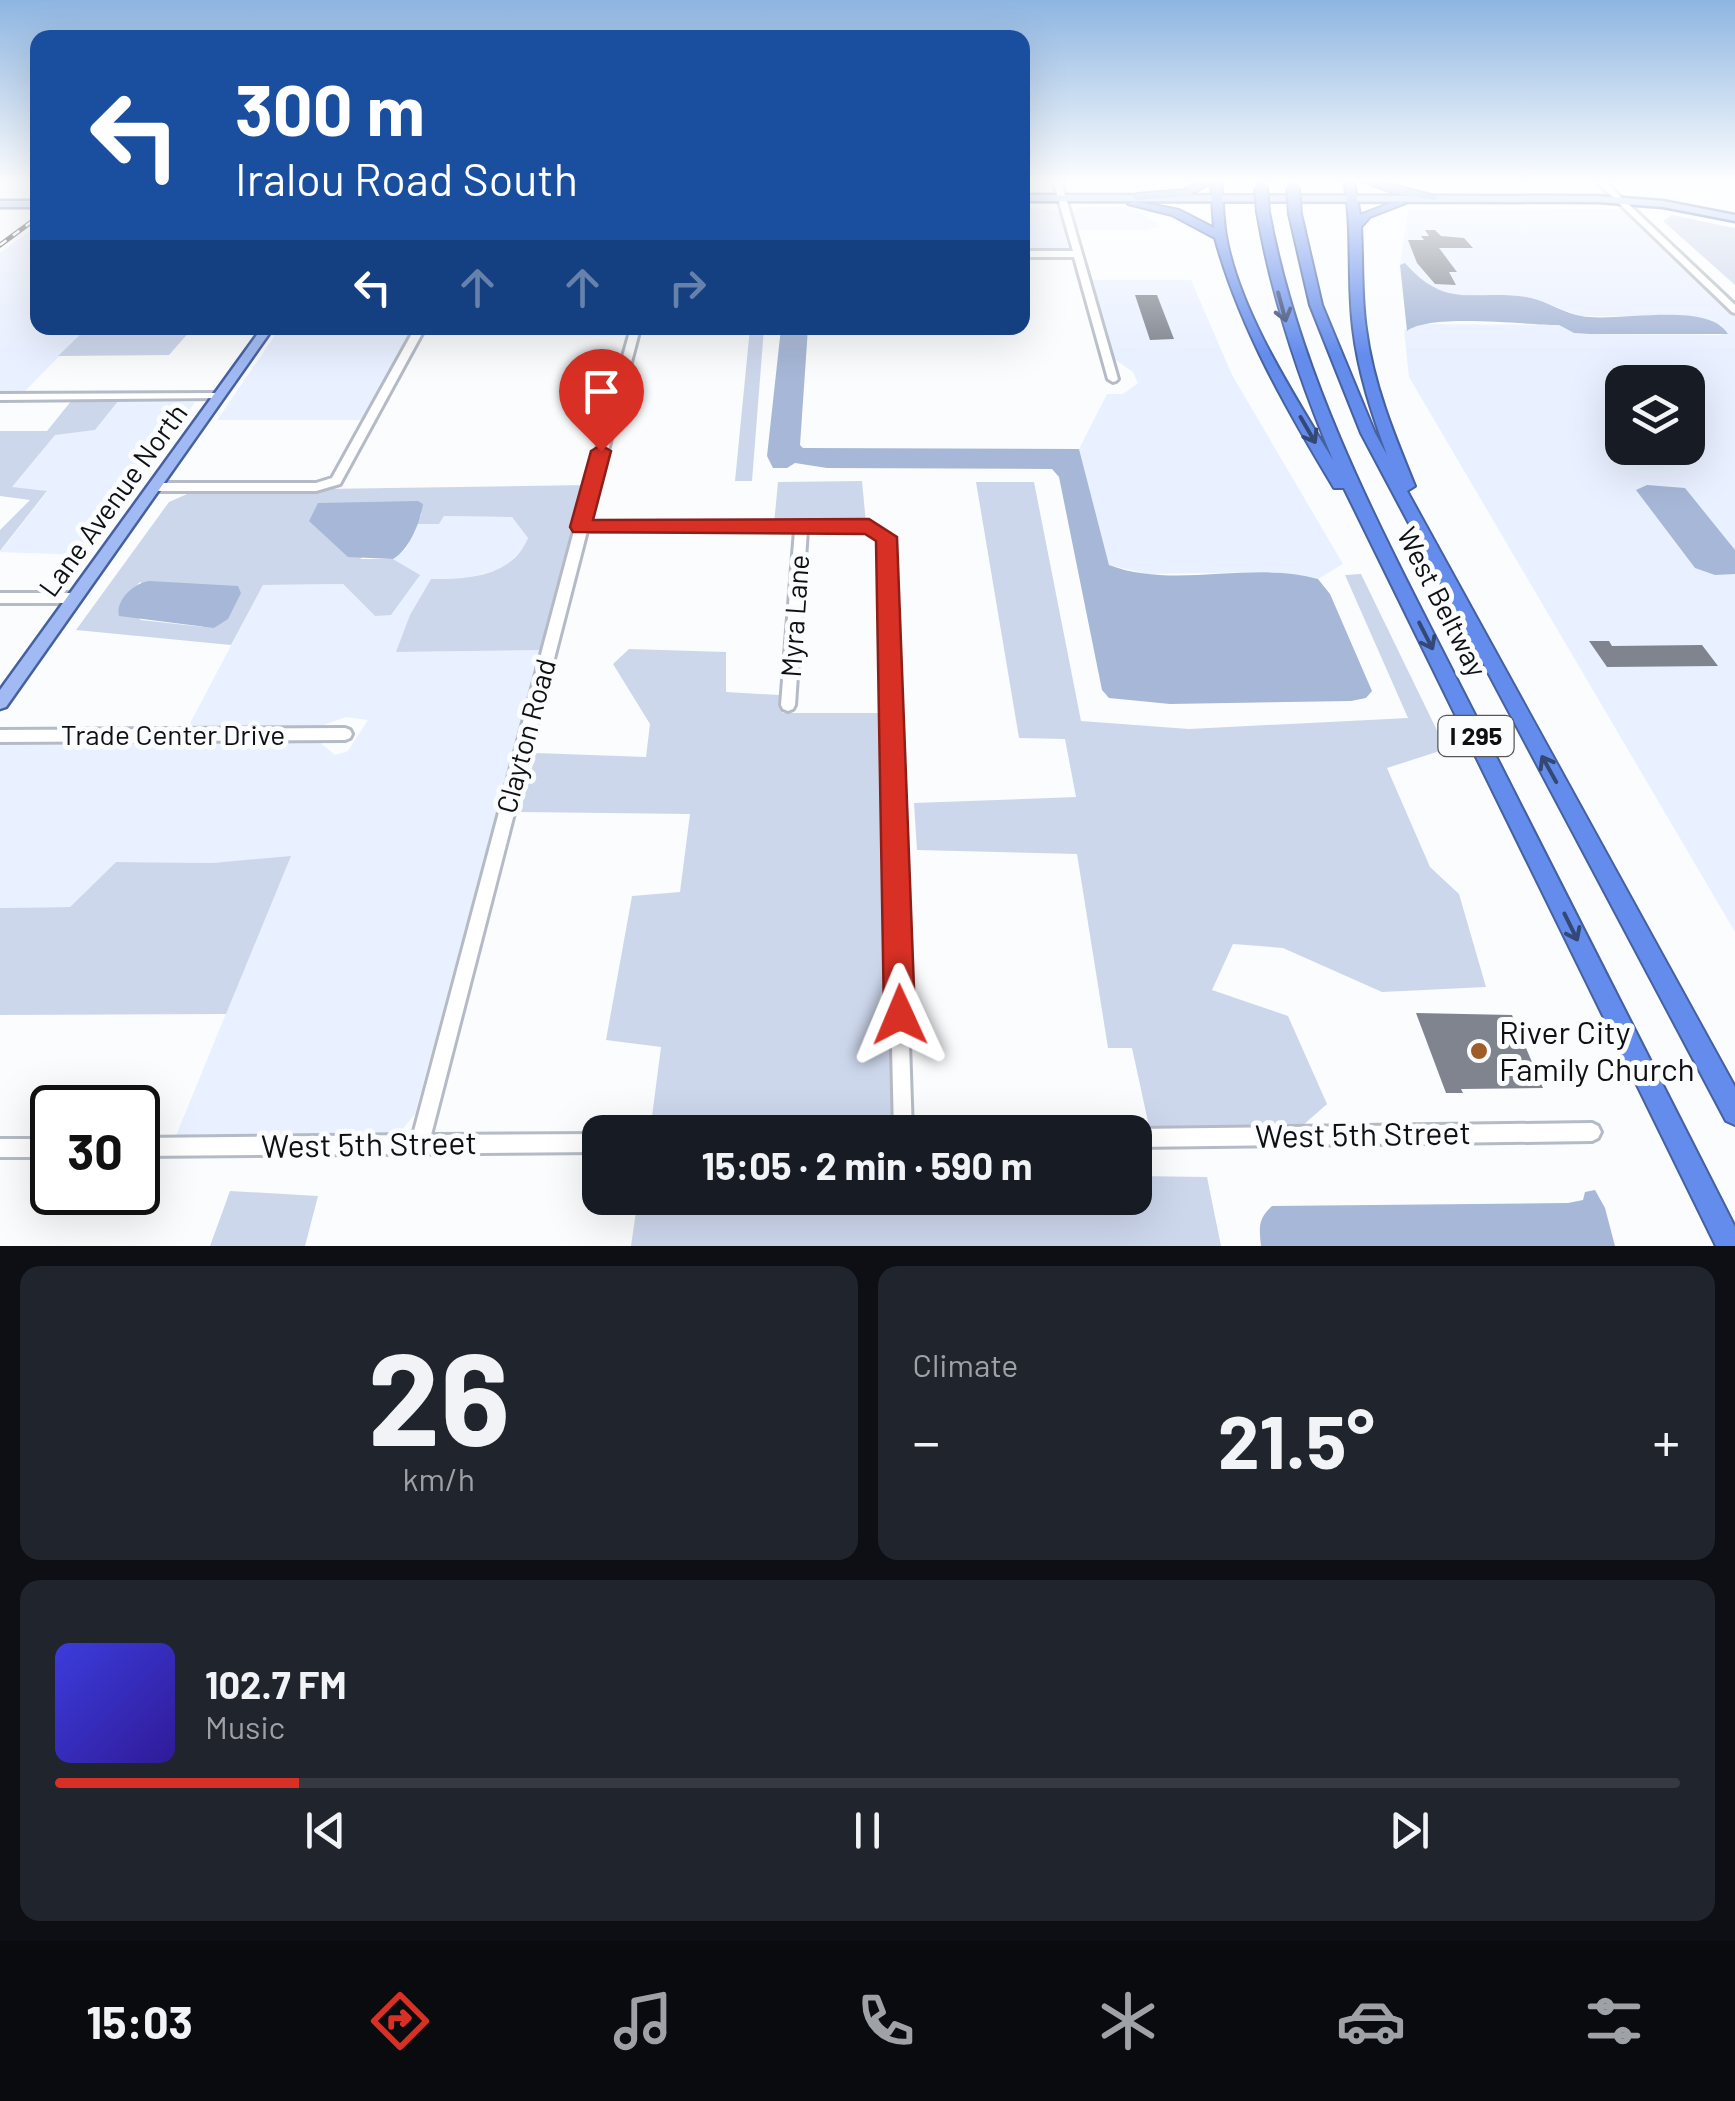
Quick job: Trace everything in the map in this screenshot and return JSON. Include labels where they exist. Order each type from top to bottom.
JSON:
[{"type":"highway","points":[[1221,239],[1234,288],[1256,341],[1380,562],[1408,602]]},
{"type":"highway","name":"West Beltway","points":[[1267,239],[1273,277],[1308,387],[1355,494],[1730,1246]]},
{"type":"highway","name":"West Beltway","points":[[1300,239],[1310,283],[1334,354],[1368,433],[1735,1112]]},
{"type":"highway","points":[[1357,239],[1357,306],[1362,345],[1381,422],[1442,574]]},
{"type":"main road","name":"Lane Avenue North","points":[[0,702],[263,335]]},
{"type":"street","points":[[1073,239],[1113,380]]},
{"type":"street","points":[[1661,239],[1735,310]]},
{"type":"street","points":[[1030,254],[1077,254]]},
{"type":"street","points":[[154,487],[326,485],[342,474],[416,335]]},
{"type":"street","name":"Clayton Road","points":[[420,1144],[633,335]]},
{"type":"street","points":[[0,398],[218,396]]},
{"type":"street","points":[[581,527],[869,526],[882,531],[887,545],[903,1115]]},
{"type":"street","name":"Myra Lane","points":[[788,705],[800,527]]},
{"type":"street","points":[[0,598],[74,598]]},
{"type":"street","name":"Trade Center Drive","points":[[0,736],[345,734]]},
{"type":"street","name":"West 5th Street","points":[[1152,1138],[1592,1132]]},
{"type":"street","name":"West 5th Street","points":[[160,1147],[582,1143]]},
{"type":"street","points":[[0,1148],[30,1148]]},
{"type":"shaded area","points":[[19,239],[30,239],[30,335],[80,335],[22,394],[0,394],[0,253]]},
{"type":"shaded area","points":[[1030,239],[1066,239],[1068,248],[1030,251]]},
{"type":"shaded area","points":[[1404,239],[1655,239],[1735,315],[1735,932],[1409,377],[1404,330],[1421,324],[1559,325],[1574,333],[1590,334],[1722,335],[1722,325],[1700,317],[1581,316],[1528,297],[1456,297],[1427,286],[1406,264],[1400,265]]},
{"type":"shaded area","points":[[1683,239],[1735,239],[1735,285]]},
{"type":"shaded area","points":[[1405,263],[1436,288],[1450,293],[1531,298],[1581,316],[1682,315],[1717,324],[1728,334],[1590,334],[1574,333],[1559,325],[1479,321],[1436,322],[1407,331],[1400,265]]},
{"type":"shaded area","points":[[1091,280],[1191,280],[1232,375],[1343,564],[1318,579],[1272,572],[1148,574],[1109,565],[1079,449],[1107,394],[1123,394],[1138,383],[1133,372],[1113,358]]},
{"type":"shaded area","points":[[80,335],[187,335],[169,355],[58,356]]},
{"type":"shaded area","points":[[275,335],[413,335],[368,420],[217,420]]},
{"type":"shaded area","points":[[749,335],[763,335],[752,481],[735,481]]},
{"type":"shaded area","points":[[780,335],[808,335],[800,445],[803,448],[1079,449],[1109,565],[1160,575],[1266,572],[1318,579],[1330,594],[1372,691],[1366,698],[1351,701],[1170,704],[1109,698],[1102,690],[1059,477],[1052,469],[827,468],[795,463],[787,468],[773,468],[767,456]]},
{"type":"shaded area","points":[[72,400],[119,400],[95,430],[55,435],[12,487],[47,491],[0,551],[0,530],[30,500],[0,496],[0,431],[47,431]]},
{"type":"shaded area","points":[[119,400],[195,402],[83,555],[0,552],[47,492],[11,488],[55,434],[95,430]]},
{"type":"shaded area","points":[[862,481],[866,523],[774,524],[778,482]]},
{"type":"shaded area","points":[[976,482],[1034,482],[1081,721],[1189,729],[1408,718],[1345,575],[1361,574],[1446,749],[1387,768],[1430,867],[1459,894],[1486,987],[1382,992],[1283,948],[1233,944],[1212,990],[1288,1016],[1327,1104],[1302,1126],[1152,1131],[1152,1115],[1147,1115],[1132,1048],[1108,1048],[1077,854],[917,850],[914,803],[1076,797],[1065,739],[1019,738]]},
{"type":"shaded area","points":[[587,485],[540,650],[396,652],[410,615],[431,579],[474,576],[500,568],[521,551],[528,538],[512,517],[444,516],[439,524],[417,524],[422,513],[360,559],[393,559],[420,575],[391,615],[375,616],[343,584],[263,585],[231,645],[76,630],[169,502],[194,491]],"holes":[[[140,582],[204,627],[141,620],[120,603]]]},
{"type":"shaded area","points":[[1647,485],[1685,488],[1735,550],[1735,574],[1715,575],[1695,568],[1636,490]]},
{"type":"shaded area","points":[[318,503],[423,504],[416,527],[409,543],[393,559],[348,557],[309,521]]},
{"type":"shaded area","points":[[444,516],[513,517],[528,538],[524,548],[503,569],[462,579],[431,579],[397,652],[540,650],[415,1114],[401,1131],[383,1138],[175,1138],[290,857],[212,863],[116,862],[70,907],[0,908],[0,745],[27,741],[316,739],[335,755],[348,751],[368,720],[346,717],[315,728],[187,729],[263,585],[343,584],[375,616],[419,575],[393,559],[406,549],[417,524],[439,524]]},
{"type":"shaded area","points":[[149,581],[238,586],[241,593],[228,619],[214,628],[119,616],[127,593]]},
{"type":"shaded area","points":[[629,649],[726,652],[726,692],[779,695],[783,713],[884,713],[897,1115],[652,1115],[661,1047],[606,1040],[632,896],[680,892],[690,814],[520,812],[536,753],[646,757],[650,724],[613,664]]},
{"type":"shaded area","points":[[291,856],[226,1014],[0,1015],[0,908],[70,907],[116,862],[212,863]]},
{"type":"shaded area","points":[[1152,1176],[1207,1177],[1221,1246],[631,1246],[636,1215],[1152,1215]]},
{"type":"shaded area","points":[[1595,1190],[1605,1208],[1615,1246],[1261,1246],[1260,1224],[1272,1206],[1568,1203],[1583,1200],[1585,1192]]},
{"type":"shaded area","points":[[230,1191],[318,1196],[305,1246],[210,1246]]},
{"type":"building","points":[[1465,239],[1473,248],[1439,248],[1457,272],[1449,272],[1456,285],[1435,284],[1417,263],[1408,240]]},
{"type":"building","points":[[1135,295],[1157,295],[1174,339],[1150,340]]},
{"type":"building","points":[[1589,641],[1609,641],[1612,646],[1702,645],[1718,666],[1607,667]]},
{"type":"building","name":"River City Family Church","points":[[1416,1013],[1512,1015],[1543,1088],[1461,1089],[1463,1093],[1446,1093]]},
{"type":"railway","points":[[0,245],[8,239]]},
{"type":"place","name":"River City Family Church","points":[[1479,1051]]},
{"type":"route","points":[[601,451],[581,527],[869,526],[886,537],[900,1015]]}]
